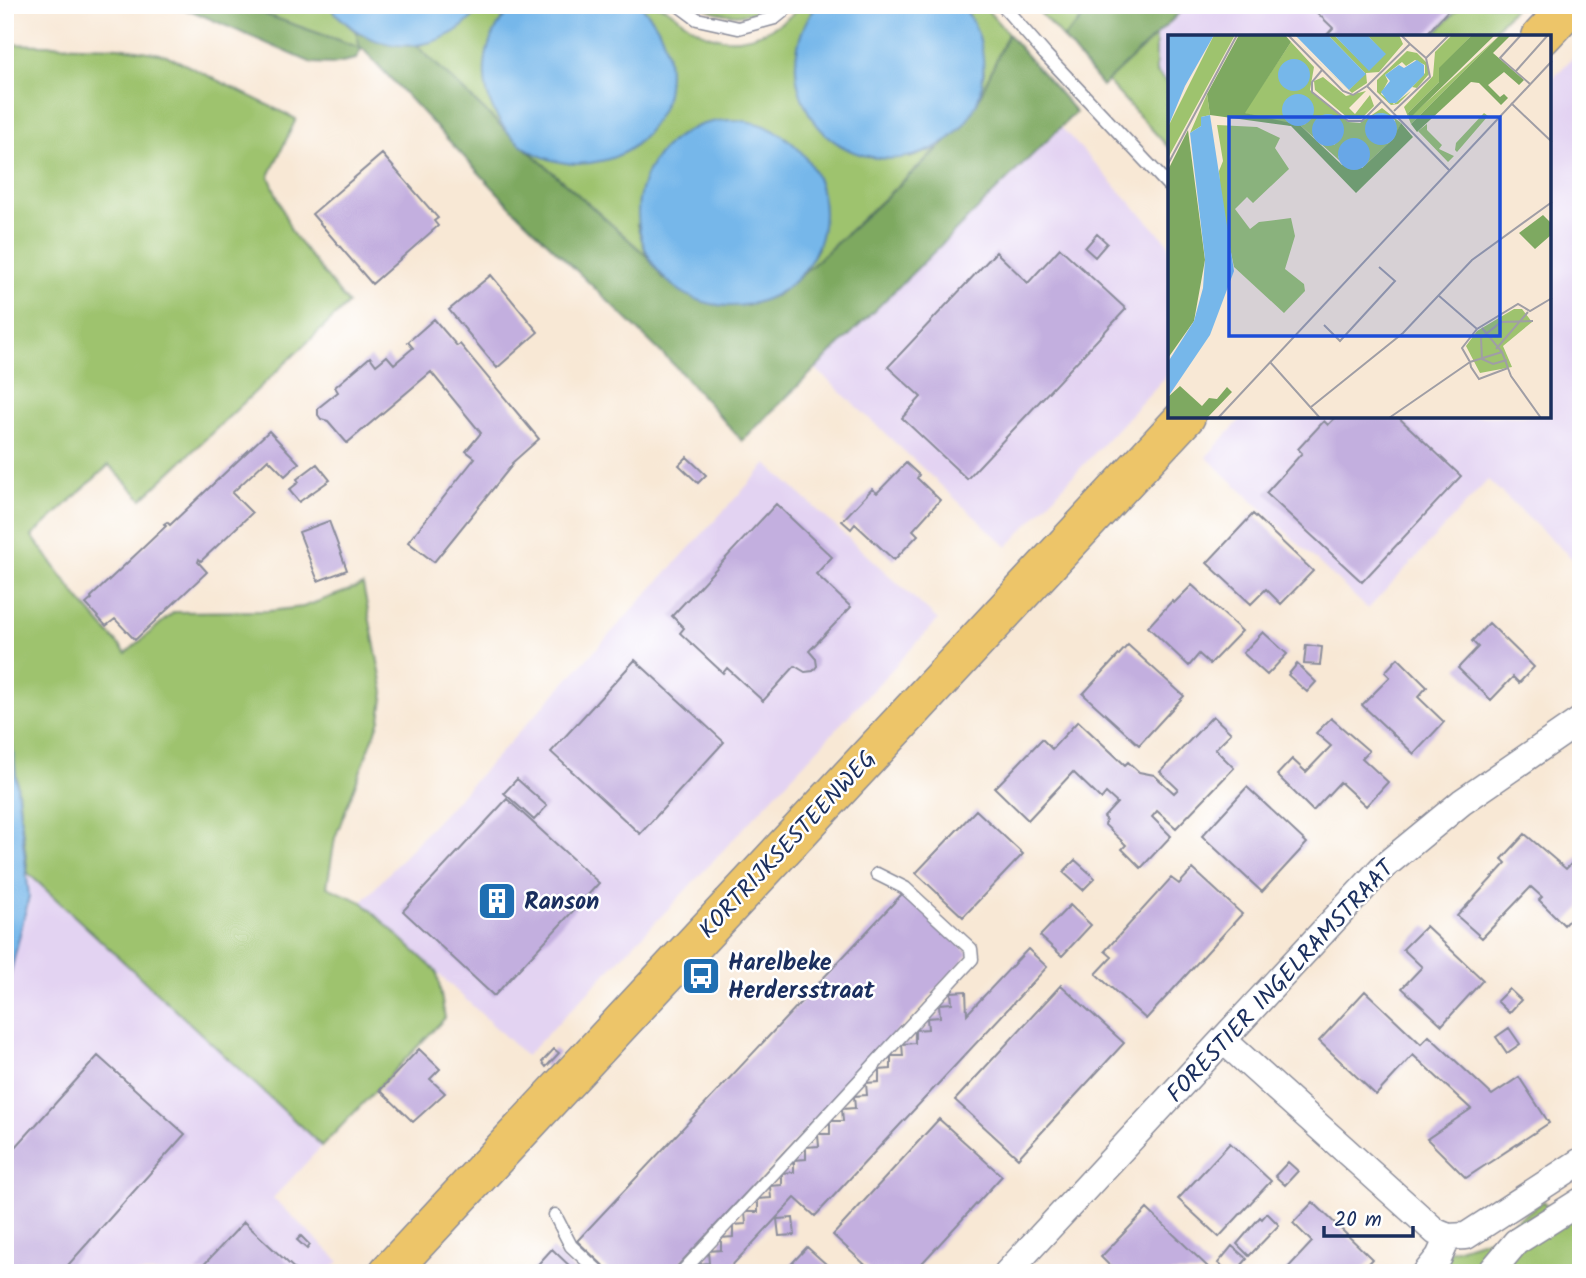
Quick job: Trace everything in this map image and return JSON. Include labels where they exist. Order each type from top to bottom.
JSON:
[{"type":"main road","points":[[1543,35],[1571,5]]},
{"type":"main road","name":"KORTRIJKSESTEENWEG","points":[[388,1273],[1184,418]]},
{"type":"street","name":"FORESTIER INGELRAMSTRAAT","points":[[1007,1273],[1383,867],[1462,802],[1581,720]]},
{"type":"street","points":[[1223,1040],[1436,1232],[1448,1237],[1466,1236],[1581,1161]]},
{"type":"street","points":[[1477,1229],[1498,1269],[1516,1242],[1581,1201]]},
{"type":"street","points":[[1426,1273],[1439,1257],[1448,1237]]},
{"type":"lane","points":[[678,5],[697,19],[738,29],[775,18],[791,5]]},
{"type":"lane","points":[[1002,5],[1168,185]]},
{"type":"lane","points":[[681,1273],[972,959],[971,949],[905,888],[877,874]]},
{"type":"lane","points":[[555,1215],[571,1246],[600,1273]]},
{"type":"shaded area","points":[[1188,5],[1512,5],[1484,35],[1168,35],[1168,147],[1107,81]]},
{"type":"shaded area","points":[[1581,48],[1581,567],[1488,480],[1368,609],[1206,457],[1242,418],[1551,418],[1551,81]]},
{"type":"shaded area","points":[[1061,127],[1168,243],[1168,374],[1007,547],[816,369]]},
{"type":"shaded area","points":[[767,464],[938,620],[670,907],[526,1056],[362,902]]},
{"type":"shaded area","points":[[28,873],[322,1146],[273,1198],[339,1261],[327,1273],[5,1273],[5,997],[29,896]]},
{"type":"green space","points":[[138,5],[238,5],[360,48],[356,32],[386,44],[417,46],[506,131],[647,256],[663,279],[747,306],[777,295],[802,275],[962,127],[978,101],[1008,34],[1076,112],[742,441],[676,367],[513,209],[362,48],[356,59],[332,64],[312,63],[192,11]]},
{"type":"green space","points":[[238,5],[329,5],[356,32],[361,48]]},
{"type":"green space","points":[[482,5],[516,5],[501,21],[651,17],[640,5],[658,6],[664,7],[707,35],[736,39],[765,32],[803,5],[818,5],[811,12],[910,158],[939,147],[802,275],[818,248],[637,225],[647,256],[506,131],[417,46],[454,32]]},
{"type":"green space","points":[[700,5],[775,5],[757,12],[737,15],[718,13]]},
{"type":"green space","points":[[961,5],[983,5],[1008,34],[978,101],[984,72],[969,15]]},
{"type":"green space","points":[[1033,5],[1052,5],[1054,8],[1056,5],[1096,5],[1063,38]]},
{"type":"green space","points":[[1096,5],[1188,5],[1102,86],[1063,38]]},
{"type":"green space","points":[[1461,5],[1517,5],[1490,35],[1434,35]]},
{"type":"green space","points":[[1156,36],[1156,72],[1168,84],[1168,147],[1107,81]]},
{"type":"green space","points":[[5,44],[119,47],[166,55],[296,119],[269,176],[292,233],[348,304],[142,499],[109,465],[32,536],[79,599],[126,653],[174,612],[269,611],[303,607],[363,585],[384,692],[380,720],[335,838],[327,887],[362,902],[437,972],[445,1018],[322,1146],[28,873],[10,725],[5,707]]},
{"type":"green space","points":[[1581,1190],[1581,1273],[1439,1273],[1449,1251],[1490,1238],[1544,1201],[1549,1210]]},
{"type":"water","points":[[329,5],[482,5],[469,21],[453,33],[436,41],[398,45],[378,41],[360,33],[338,16]]},
{"type":"water","points":[[516,5],[640,5],[648,14],[664,42],[669,64],[668,87],[660,114],[633,146],[607,160],[571,164],[544,157],[521,144],[502,125],[490,101],[485,75],[488,48],[501,21]]},
{"type":"water","points":[[818,5],[961,5],[976,30],[983,58],[979,97],[962,126],[936,147],[905,157],[872,157],[840,145],[815,122],[796,75],[802,32]]},
{"type":"water","points":[[731,120],[767,127],[797,147],[817,177],[824,213],[817,249],[797,279],[767,299],[731,306],[695,299],[665,279],[645,249],[638,213],[645,177],[665,147],[695,127]]},
{"type":"water","points":[[5,707],[10,725],[29,896],[5,997]]},
{"type":"building","points":[[1309,5],[1453,5],[1426,35],[1327,35],[1333,28]]},
{"type":"building","points":[[382,154],[438,218],[434,221],[438,226],[372,284],[312,214]]},
{"type":"building","points":[[1097,234],[1107,243],[1095,257],[1085,248]]},
{"type":"building","points":[[1060,248],[1126,309],[967,479],[902,418],[921,397],[888,367],[996,252],[1028,283]]},
{"type":"building","points":[[491,275],[538,332],[497,368],[449,310]]},
{"type":"building","points":[[434,319],[457,346],[460,344],[539,439],[512,463],[434,562],[408,542],[475,458],[466,451],[481,433],[431,372],[347,443],[328,421],[321,419],[318,408],[338,392],[335,387],[370,357],[376,365],[387,356],[394,364],[413,348],[408,342]]},
{"type":"building","points":[[1335,418],[1399,418],[1461,476],[1362,582],[1266,493],[1302,453],[1298,449],[1324,421],[1328,425]]},
{"type":"building","points":[[269,431],[299,463],[285,476],[268,459],[232,493],[252,513],[201,561],[199,559],[198,562],[207,572],[135,640],[115,619],[106,626],[86,604],[91,597],[166,526],[164,524],[167,522],[170,525]]},
{"type":"building","points":[[687,457],[706,475],[698,483],[679,465]]},
{"type":"building","points":[[906,463],[940,500],[913,530],[918,535],[894,560],[855,524],[851,529],[842,521],[872,489],[877,493]]},
{"type":"building","points":[[317,464],[330,480],[299,502],[289,490],[299,482],[297,479]]},
{"type":"building","points":[[776,504],[832,557],[816,574],[851,607],[809,651],[816,659],[817,666],[813,671],[805,672],[795,666],[763,701],[727,668],[723,673],[680,633],[684,628],[672,616]]},
{"type":"building","points":[[1253,514],[1313,571],[1281,604],[1266,589],[1251,604],[1207,563]]},
{"type":"building","points":[[329,521],[347,570],[318,581],[299,532]]},
{"type":"building","points":[[1192,585],[1242,631],[1210,664],[1199,654],[1189,666],[1148,627],[1172,601],[1174,603]]},
{"type":"building","points":[[1489,623],[1534,667],[1519,683],[1513,677],[1491,700],[1458,668],[1478,647],[1472,641]]},
{"type":"building","points":[[1263,632],[1287,654],[1267,675],[1243,653]]},
{"type":"building","points":[[1128,645],[1184,696],[1139,745],[1083,694]]},
{"type":"building","points":[[1306,645],[1322,647],[1320,665],[1304,664]]},
{"type":"building","points":[[1398,658],[1427,687],[1418,697],[1444,722],[1414,754],[1362,705],[1390,677],[1385,672]]},
{"type":"building","points":[[635,660],[724,742],[640,834],[551,752]]},
{"type":"building","points":[[1297,664],[1316,682],[1307,692],[1288,675]]},
{"type":"building","points":[[1213,716],[1231,733],[1215,749],[1234,768],[1176,828],[1157,811],[1152,817],[1171,836],[1141,868],[1122,849],[1126,845],[1105,825],[1104,817],[1117,803],[1106,793],[1101,799],[1073,772],[1028,820],[995,788],[1042,739],[1052,749],[1078,721],[1125,765],[1128,762],[1139,772],[1154,775],[1174,793],[1178,789],[1160,772]]},
{"type":"building","points":[[1331,718],[1369,751],[1362,758],[1388,782],[1366,806],[1340,782],[1313,811],[1277,775],[1292,759],[1306,772],[1331,746],[1316,733]]},
{"type":"building","points":[[517,779],[547,806],[534,820],[504,793]]},
{"type":"building","points":[[1247,787],[1307,843],[1262,892],[1202,836]]},
{"type":"building","name":"Ranson","points":[[507,799],[599,883],[494,996],[403,911]]},
{"type":"building","points":[[976,810],[1023,854],[963,917],[916,873]]},
{"type":"building","points":[[1525,834],[1566,869],[1581,854],[1581,907],[1564,925],[1539,900],[1542,897],[1531,887],[1482,938],[1457,916],[1506,863],[1502,859]]},
{"type":"building","points":[[1075,860],[1095,878],[1083,890],[1063,872]]},
{"type":"building","points":[[1193,869],[1242,914],[1146,1019],[1096,974],[1112,957],[1105,951],[1171,878],[1179,884]]},
{"type":"building","points":[[903,893],[969,954],[671,1273],[611,1273],[577,1241]]},
{"type":"building","points":[[1070,905],[1091,925],[1062,956],[1040,936]]},
{"type":"building","points":[[1426,926],[1483,980],[1442,1025],[1402,988],[1422,967],[1403,949]]},
{"type":"building","points":[[1028,949],[1047,967],[815,1216],[795,1198],[725,1273],[697,1273],[697,1264],[709,1263],[708,1251],[721,1250],[721,1238],[733,1237],[733,1225],[746,1224],[745,1212],[758,1212],[758,1199],[771,1198],[770,1186],[782,1185],[782,1173],[794,1172],[794,1160],[806,1159],[806,1147],[819,1146],[818,1134],[830,1134],[830,1121],[843,1121],[842,1109],[855,1108],[854,1096],[867,1095],[866,1083],[879,1082],[879,1070],[891,1069],[891,1056],[903,1056],[902,1044],[915,1043],[915,1030],[928,1029],[927,1018],[940,1017],[939,1004],[952,1003],[951,992],[966,991],[967,1014]]},
{"type":"building","points":[[1061,985],[1124,1043],[1018,1158],[955,1100]]},
{"type":"building","points":[[1509,989],[1521,1000],[1509,1013],[1497,1001]]},
{"type":"building","points":[[1365,991],[1421,1044],[1429,1036],[1492,1095],[1519,1077],[1549,1123],[1466,1178],[1427,1139],[1471,1109],[1413,1055],[1376,1095],[1319,1041]]},
{"type":"building","points":[[1509,1028],[1520,1044],[1507,1053],[1496,1037]]},
{"type":"building","points":[[419,1049],[440,1069],[430,1079],[445,1093],[413,1122],[380,1090]]},
{"type":"building","points":[[554,1049],[559,1053],[546,1067],[542,1062]]},
{"type":"building","points":[[98,1056],[185,1134],[61,1273],[5,1273],[5,1159]]},
{"type":"building","points":[[939,1119],[1002,1176],[913,1273],[874,1273],[833,1235]]},
{"type":"building","points":[[1230,1143],[1271,1181],[1219,1237],[1178,1199]]},
{"type":"building","points":[[1288,1162],[1298,1171],[1285,1185],[1275,1176]]},
{"type":"building","points":[[1313,1202],[1372,1259],[1359,1273],[1283,1273],[1312,1242],[1293,1223]]},
{"type":"building","points":[[1147,1209],[1209,1268],[1204,1273],[1117,1273],[1101,1257]]},
{"type":"building","points":[[1267,1213],[1279,1225],[1249,1256],[1237,1244],[1260,1217],[1262,1219]]},
{"type":"building","points":[[793,1218],[795,1235],[779,1236],[777,1219]]},
{"type":"building","points":[[244,1222],[299,1273],[196,1273]]},
{"type":"building","points":[[301,1236],[310,1245],[307,1249],[297,1240]]},
{"type":"building","points":[[1232,1246],[1247,1259],[1235,1273],[1230,1273],[1218,1263]]},
{"type":"building","points":[[807,1247],[836,1273],[783,1273]]},
{"type":"building","points":[[552,1249],[577,1273],[530,1273]]},
{"type":"place","name":"Ranson","points":[[497,901]]},
{"type":"place","name":"Harelbeke Herdersstraat","points":[[701,976]]}]
